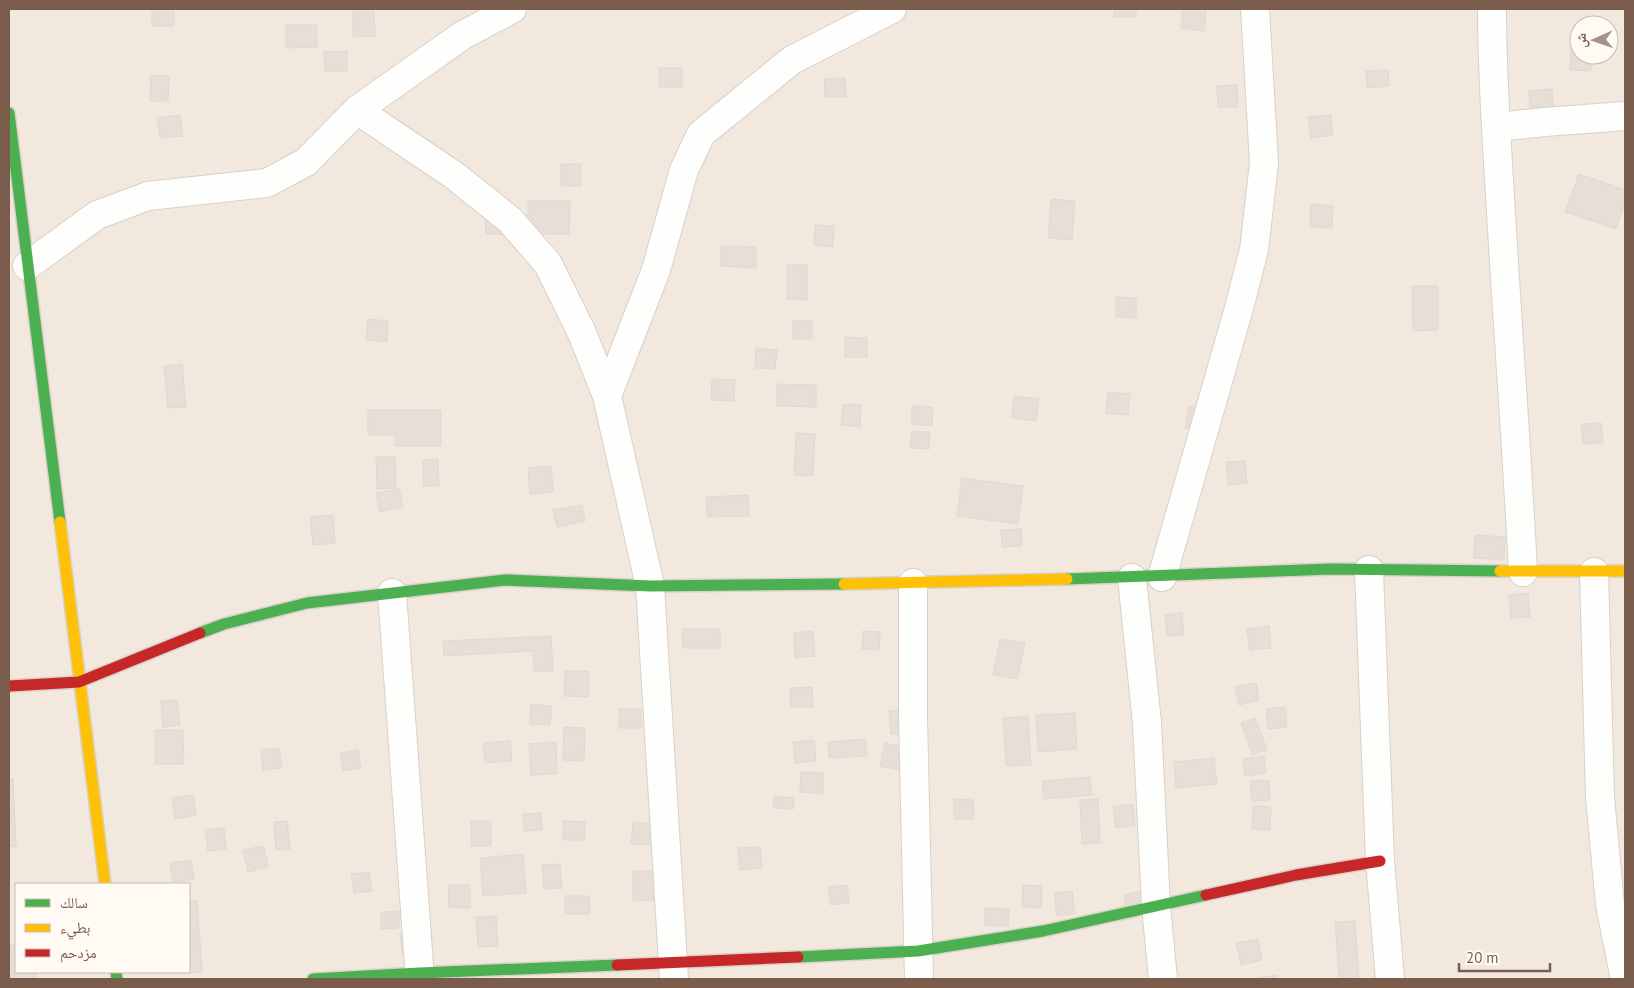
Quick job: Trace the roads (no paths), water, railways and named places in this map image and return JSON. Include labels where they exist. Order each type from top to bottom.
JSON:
[{"type":"street","points":[[607,396],[656,270],[684,170],[701,134],[792,60],[892,9]]},
{"type":"street","points":[[1162,577],[1254,250],[1264,162],[1255,9]]},
{"type":"street","points":[[1492,9],[1496,127],[1523,572]]},
{"type":"street","points":[[27,266],[97,215],[148,196],[267,183],[306,162],[357,110],[497,13]]},
{"type":"street","points":[[357,110],[455,176],[510,220],[548,264],[582,333],[607,396],[650,586],[673,971]]},
{"type":"street","points":[[9,113],[105,883]]},
{"type":"street","points":[[1496,127],[1625,116]]},
{"type":"street","points":[[9,686],[79,682],[224,624],[307,603],[505,580],[650,586],[1132,578],[1332,569],[1523,572],[1625,571]]},
{"type":"street","points":[[1369,570],[1380,861],[1390,979]]},
{"type":"street","points":[[1594,572],[1600,797],[1610,905],[1625,979]]},
{"type":"street","points":[[1132,578],[1147,723],[1156,906],[1163,979]]},
{"type":"street","points":[[913,583],[919,979]]},
{"type":"street","points":[[392,593],[420,976]]},
{"type":"street","points":[[313,979],[673,971],[918,951],[1043,931],[1296,875],[1380,861]]}]
